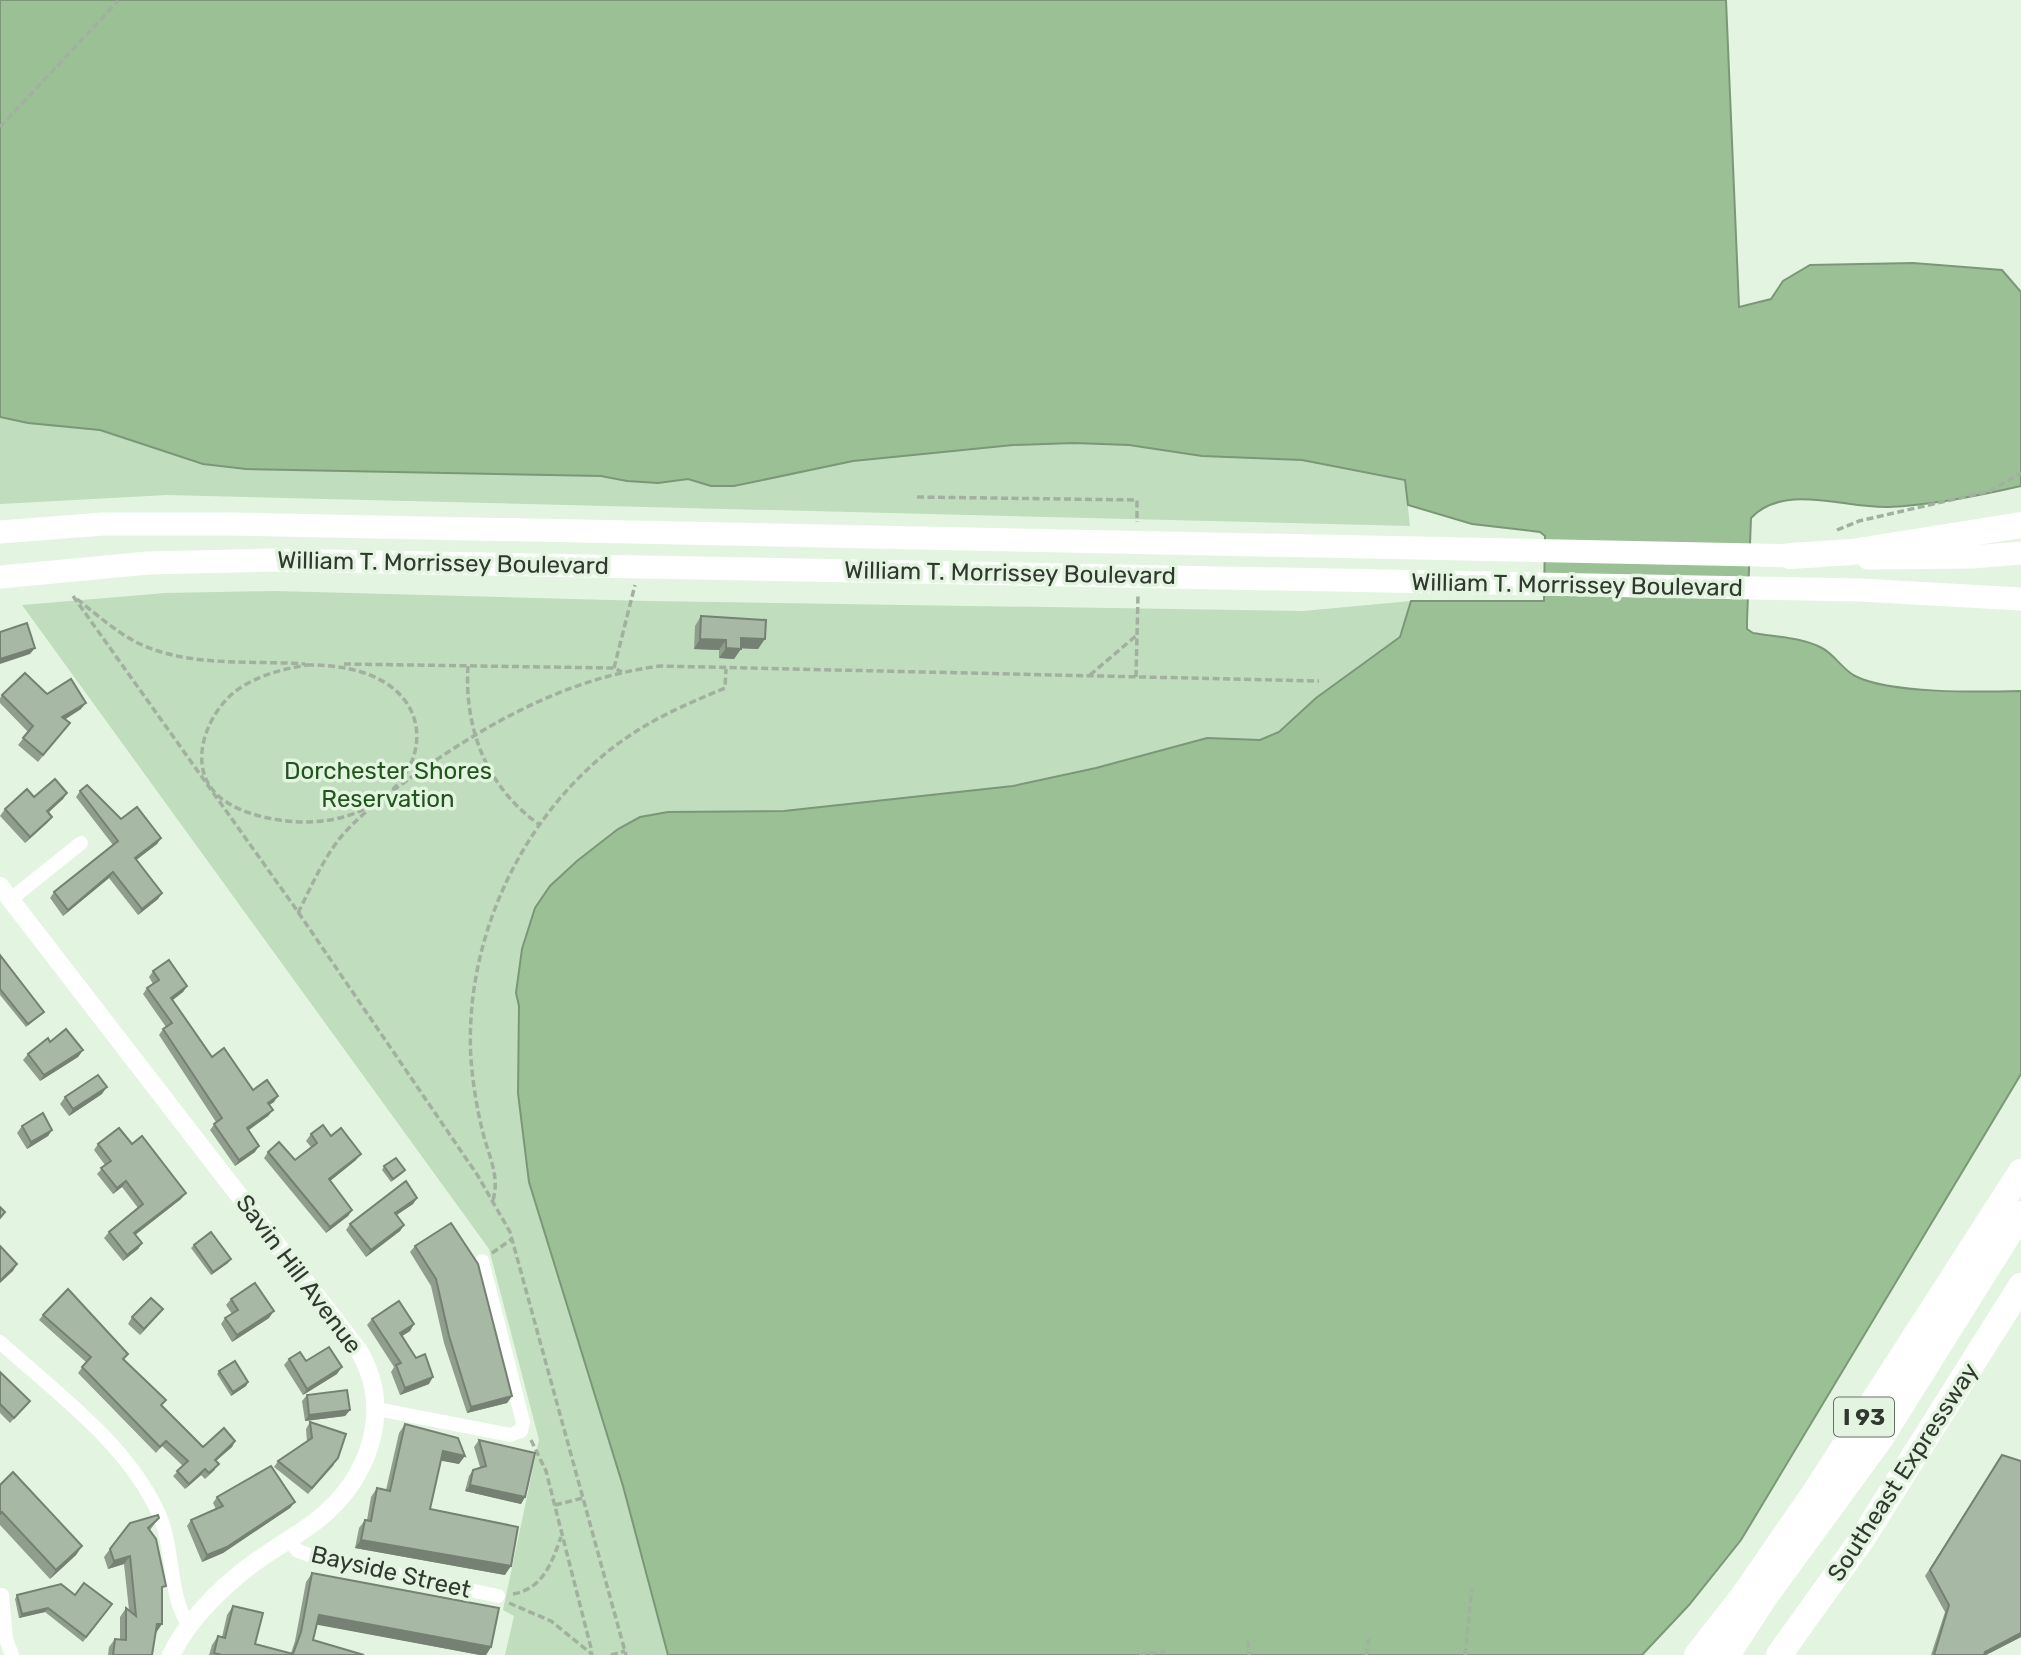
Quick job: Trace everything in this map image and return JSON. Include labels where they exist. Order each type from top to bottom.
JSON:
[{"type":"highway","points":[[1790,556],[1852,552],[2021,525]]},
{"type":"highway","name":"I 93","points":[[1696,1655],[1744,1595],[1817,1489],[2021,1172]]},
{"type":"highway","name":"I 93","points":[[1727,1655],[1764,1598],[1880,1439],[2021,1214]]},
{"type":"highway","name":"I 93","points":[[1709,1655],[1764,1598],[1881,1453],[2021,1234]]},
{"type":"highway","name":"Southeast Expressway","points":[[1779,1655],[1869,1529],[2021,1286]]},
{"type":"main road","name":"William T. Morrissey Boulevard","points":[[0,531],[169,523],[1790,556],[1939,558],[2021,554]]},
{"type":"main road","name":"William T. Morrissey Boulevard","points":[[0,577],[79,568],[213,560],[1894,591],[2021,599]]},
{"type":"street","points":[[5,892],[81,844]]},
{"type":"street","name":"Savin Hill Avenue","points":[[5,892],[359,1351],[373,1381],[377,1409],[370,1444],[350,1484],[325,1514],[235,1578],[190,1626],[171,1655]]},
{"type":"street","points":[[377,1409],[510,1435],[521,1431],[523,1422],[482,1261]]},
{"type":"street","points":[[0,1342],[108,1441],[140,1479],[166,1532],[177,1600],[190,1626]]},
{"type":"street","name":"Bayside Street","points":[[288,1540],[298,1551],[312,1556],[498,1596]]},
{"type":"street","points":[[2,1595],[6,1639],[12,1655]]},
{"type":"path","points":[[0,127],[118,1]]},
{"type":"path","points":[[1826,535],[1860,521],[1990,491],[2021,473]]},
{"type":"path","points":[[917,497],[1137,500],[1137,542]]},
{"type":"path","points":[[1136,677],[1138,575]]},
{"type":"path","points":[[614,668],[635,585]]},
{"type":"path","points":[[611,1655],[625,1653],[512,1239],[493,1200],[299,913],[73,596],[121,633],[163,653],[194,659],[320,665],[347,667],[378,677],[395,687],[407,700],[415,718],[418,738],[408,773],[394,790],[348,814],[325,821],[299,822],[250,812],[235,806],[211,788],[205,772],[203,750],[206,730],[226,699],[254,680],[276,671],[320,665],[614,668],[624,673]]},
{"type":"path","points":[[1088,676],[1137,635]]},
{"type":"path","points":[[468,666],[468,704],[475,735],[499,786],[517,807],[540,825]]},
{"type":"path","points":[[299,913],[317,873],[340,838],[370,808],[394,790],[475,735],[552,694],[624,673],[660,666],[1319,681]]},
{"type":"path","points":[[493,1200],[496,1188],[495,1170],[481,1121],[471,1059],[475,983],[494,909],[509,875],[540,825],[575,782],[633,734],[665,714],[725,688],[726,669]]},
{"type":"path","points":[[482,1261],[512,1239]]},
{"type":"path","points":[[521,1431],[541,1455],[593,1653]]},
{"type":"path","points":[[555,1505],[583,1498]]},
{"type":"path","points":[[498,1596],[519,1593],[543,1577],[562,1535]]},
{"type":"path","points":[[1465,1655],[1472,1589]]},
{"type":"path","points":[[498,1596],[551,1621],[593,1653]]},
{"type":"path","points":[[1366,1655],[1370,1639]]},
{"type":"path","points":[[1248,1641],[1248,1655]]},
{"type":"path","points":[[1139,1655],[1166,1651]]},
{"type":"green space","points":[[0,417],[28,423],[100,430],[203,464],[246,469],[601,476],[658,483],[688,479],[711,486],[734,486],[853,461],[1013,445],[1129,445],[1202,456],[1302,460],[1405,480],[1410,526],[167,495],[0,504]]},
{"type":"green space","name":"Dorchester Shores Reservation","points":[[275,591],[648,601],[1303,611],[1411,601],[1400,637],[1316,698],[1279,732],[518,1093],[529,1182],[623,1486],[668,1655],[505,1655],[514,1616],[503,1610],[539,1440],[489,1249],[22,605],[165,593]]},
{"type":"shaded area","points":[[0,0],[1726,0],[1739,307],[1771,299],[1783,281],[1810,265],[1913,263],[2002,270],[2021,292],[2021,486],[1955,500],[1906,506],[1872,507],[1798,499],[1765,507],[1751,518],[1747,629],[1753,633],[1814,644],[1850,673],[1870,682],[1936,691],[2021,691],[2021,1074],[1741,1540],[1689,1605],[1642,1655],[668,1655],[623,1486],[529,1182],[518,1093],[519,1006],[516,993],[522,949],[535,908],[550,886],[577,861],[618,829],[640,817],[668,812],[784,811],[1013,786],[1096,768],[1207,738],[1260,740],[1279,732],[1316,698],[1400,637],[1411,601],[1544,601],[1545,536],[1540,532],[1472,524],[1408,505],[1405,480],[1302,460],[1202,456],[1129,445],[1013,445],[853,461],[734,486],[711,486],[688,479],[658,483],[601,476],[246,469],[203,464],[100,430],[28,423],[0,417]]},
{"type":"building","points":[[701,616],[766,620],[765,639],[741,638],[741,649],[726,648],[726,640],[700,639]]},
{"type":"building","points":[[27,623],[35,648],[0,659],[0,632]]},
{"type":"building","points":[[25,673],[47,694],[71,679],[86,703],[62,717],[70,723],[43,755],[23,738],[33,726],[2,695]]},
{"type":"building","points":[[55,779],[67,793],[47,811],[52,817],[30,837],[5,809],[27,789],[34,797]]},
{"type":"building","points":[[87,785],[121,819],[137,807],[161,838],[135,858],[162,893],[142,909],[113,872],[68,910],[54,892],[118,841],[80,791]]},
{"type":"building","points":[[0,955],[44,1012],[28,1024],[0,989]]},
{"type":"building","points":[[169,960],[187,986],[171,998],[212,1057],[224,1048],[253,1090],[267,1080],[278,1096],[268,1103],[273,1110],[247,1128],[259,1146],[239,1160],[214,1124],[222,1118],[163,1029],[172,1023],[147,988],[159,980],[153,971]]},
{"type":"building","points":[[66,1029],[83,1050],[44,1075],[28,1054],[48,1038],[50,1042]]},
{"type":"building","points":[[98,1075],[107,1087],[73,1109],[65,1097]]},
{"type":"building","points":[[43,1113],[52,1130],[31,1142],[22,1126]]},
{"type":"building","points":[[323,1125],[331,1136],[341,1128],[361,1154],[329,1179],[352,1210],[330,1227],[268,1152],[279,1142],[295,1160],[317,1143],[311,1134]]},
{"type":"building","points":[[119,1128],[132,1144],[142,1136],[186,1193],[134,1233],[142,1243],[127,1255],[109,1232],[143,1204],[126,1181],[117,1188],[101,1168],[111,1161],[98,1144]]},
{"type":"building","points":[[396,1158],[405,1170],[393,1179],[384,1166]]},
{"type":"building","points":[[406,1181],[417,1198],[395,1213],[404,1225],[371,1250],[350,1224]]},
{"type":"building","points":[[451,1223],[478,1264],[512,1396],[471,1407],[449,1336],[436,1279],[415,1246]]},
{"type":"building","points":[[211,1232],[231,1259],[213,1272],[194,1245]]},
{"type":"building","points":[[0,1246],[17,1264],[0,1281]]},
{"type":"building","points":[[255,1283],[274,1311],[237,1335],[225,1318],[238,1310],[231,1299]]},
{"type":"building","points":[[68,1289],[128,1354],[123,1359],[166,1400],[161,1405],[203,1447],[224,1428],[235,1441],[215,1460],[219,1464],[209,1473],[205,1469],[189,1484],[177,1471],[188,1461],[166,1441],[160,1447],[82,1367],[91,1357],[43,1315]]},
{"type":"building","points":[[151,1298],[163,1309],[144,1329],[132,1317]]},
{"type":"building","points":[[399,1301],[414,1324],[400,1333],[416,1358],[425,1354],[433,1377],[405,1388],[396,1365],[401,1363],[372,1319]]},
{"type":"building","points":[[329,1347],[342,1367],[307,1389],[289,1359],[300,1352],[306,1361]]},
{"type":"building","points":[[235,1361],[248,1382],[233,1392],[219,1371]]},
{"type":"building","points":[[0,1372],[30,1401],[14,1418],[0,1404]]},
{"type":"building","points":[[347,1390],[350,1410],[309,1415],[307,1395]]},
{"type":"building","points":[[310,1422],[346,1434],[338,1458],[312,1488],[278,1461],[312,1438]]},
{"type":"building","points":[[405,1424],[458,1438],[465,1456],[443,1451],[430,1509],[518,1527],[511,1566],[361,1540],[365,1520],[371,1521],[377,1488],[390,1491]]},
{"type":"building","points":[[479,1440],[535,1453],[525,1497],[470,1485],[473,1470],[486,1466]]},
{"type":"building","points":[[2002,1455],[2021,1461],[2021,1633],[1984,1655],[1934,1655],[1949,1605],[1930,1570]]},
{"type":"building","points":[[271,1466],[295,1502],[227,1547],[207,1555],[191,1520],[223,1506],[217,1497]]},
{"type":"building","points":[[13,1472],[82,1546],[56,1570],[2,1512],[0,1514],[0,1485]]},
{"type":"building","points":[[158,1515],[159,1518],[148,1528],[156,1539],[166,1586],[162,1587],[162,1624],[157,1624],[152,1655],[113,1655],[115,1639],[126,1640],[126,1608],[136,1616],[130,1556],[114,1561],[110,1549],[130,1523]]},
{"type":"building","points":[[312,1573],[499,1608],[491,1647],[319,1615],[313,1640],[364,1655],[214,1653],[218,1636],[225,1638],[233,1606],[263,1613],[255,1644],[293,1654],[301,1632]]},
{"type":"building","points":[[84,1583],[112,1604],[86,1637],[48,1608],[22,1614],[17,1595],[61,1584],[75,1595]]}]
